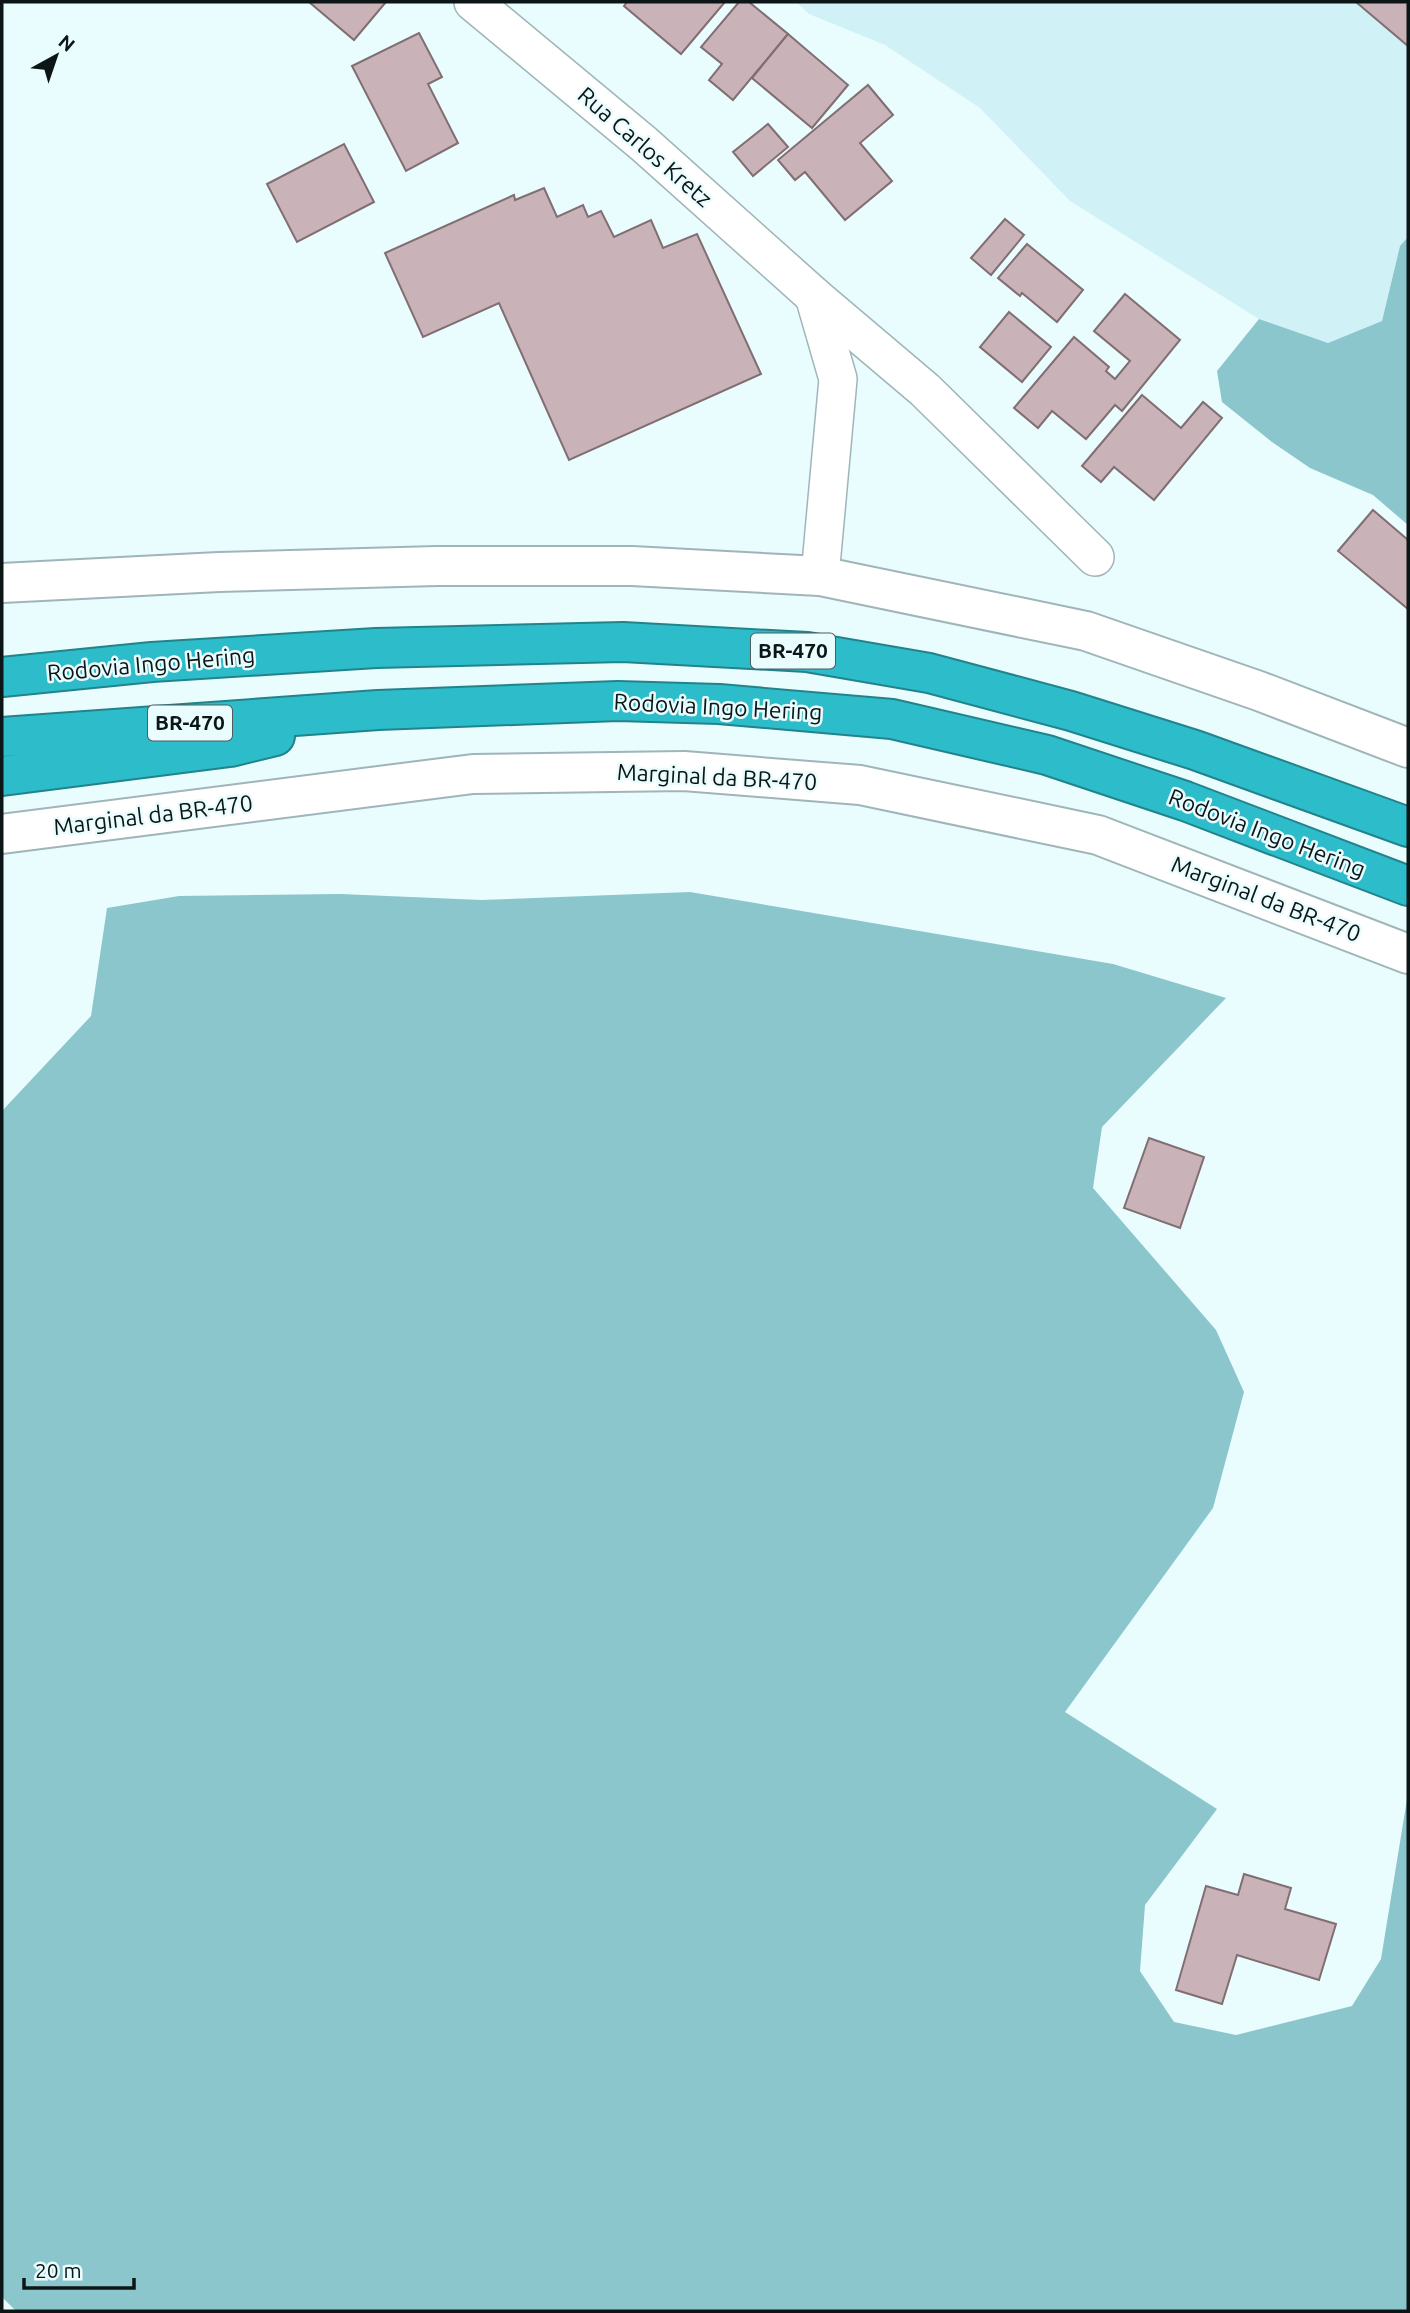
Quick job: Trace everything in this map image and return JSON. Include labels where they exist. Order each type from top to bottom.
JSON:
[{"type":"highway","name":"Rodovia Ingo Hering","points":[[2,677],[152,662],[376,648],[623,642],[807,652],[929,673],[1072,711],[1195,750],[1408,827]]},
{"type":"highway","points":[[2,658],[152,662]]},
{"type":"highway","name":"Rodovia Ingo Hering","points":[[2,737],[378,710],[618,701],[719,704],[892,719],[1047,755],[1185,801],[1408,886]]},
{"type":"highway","points":[[2,776],[230,747],[378,710]]},
{"type":"main road","points":[[2,583],[219,572],[438,566],[632,566],[820,576],[1086,631],[1259,691],[1408,748]]},
{"type":"main road","name":"Marginal da BR-470","points":[[2,834],[472,774],[684,771],[860,785],[1098,835],[1408,954]]},
{"type":"street","name":"Rua Carlos Kretz","points":[[473,2],[645,144],[814,296],[925,390],[1095,557]]},
{"type":"street","points":[[814,296],[838,379],[820,576]]},
{"type":"shaded area","points":[[796,2],[1408,2],[1408,237],[1400,246],[1382,321],[1328,343],[1259,319],[1070,201],[980,108],[885,45],[809,14]]},
{"type":"shaded area","points":[[1408,237],[1408,525],[1373,495],[1310,468],[1222,402],[1217,371],[1259,319],[1328,343],[1382,321],[1400,246]]},
{"type":"shaded area","points":[[690,892],[1113,964],[1226,998],[1102,1127],[1093,1188],[1216,1330],[1244,1392],[1213,1508],[1065,1712],[1217,1809],[1145,1905],[1140,1971],[1174,2022],[1236,2035],[1352,2006],[1381,1959],[1408,1793],[1408,2311],[16,2311],[2,2297],[2,1111],[91,1016],[107,908],[179,896],[341,894],[481,900]]},
{"type":"building","points":[[309,2],[386,2],[354,40]]},
{"type":"building","points":[[627,2],[725,2],[681,54],[624,6]]},
{"type":"building","points":[[739,2],[749,2],[788,34],[733,100],[709,80],[722,64],[701,47]]},
{"type":"building","points":[[1356,2],[1408,2],[1408,46]]},
{"type":"building","points":[[419,33],[442,77],[428,84],[458,143],[406,171],[352,66]]},
{"type":"building","points":[[788,34],[848,85],[812,128],[752,78]]},
{"type":"building","points":[[868,85],[893,115],[860,143],[892,181],[845,220],[805,172],[795,180],[778,160]]},
{"type":"building","points":[[768,124],[788,147],[753,176],[733,152]]},
{"type":"building","points":[[344,144],[374,202],[297,242],[267,184]]},
{"type":"building","points":[[544,188],[557,217],[583,205],[588,217],[601,211],[614,237],[651,220],[663,248],[697,234],[761,374],[569,460],[499,303],[423,337],[385,253],[514,195],[515,200]]},
{"type":"building","points":[[1005,219],[1024,235],[991,275],[971,258]]},
{"type":"building","points":[[1027,244],[1083,290],[1057,322],[1022,293],[1020,296],[998,278]]},
{"type":"building","points":[[1125,294],[1180,340],[1122,411],[1115,405],[1086,439],[1052,411],[1038,428],[1014,408],[1074,337],[1109,367],[1106,371],[1115,379],[1130,361],[1094,331]]},
{"type":"building","points":[[1009,312],[1051,347],[1022,382],[980,347]]},
{"type":"building","points":[[1142,395],[1181,428],[1203,402],[1222,418],[1154,500],[1114,467],[1101,482],[1082,466]]},
{"type":"building","points":[[1373,510],[1408,540],[1408,609],[1338,551]]},
{"type":"building","points":[[1149,1138],[1204,1157],[1180,1228],[1124,1208]]},
{"type":"building","points":[[1244,1874],[1291,1888],[1285,1909],[1336,1924],[1319,1980],[1237,1955],[1222,2004],[1176,1990],[1206,1886],[1238,1895]]}]
